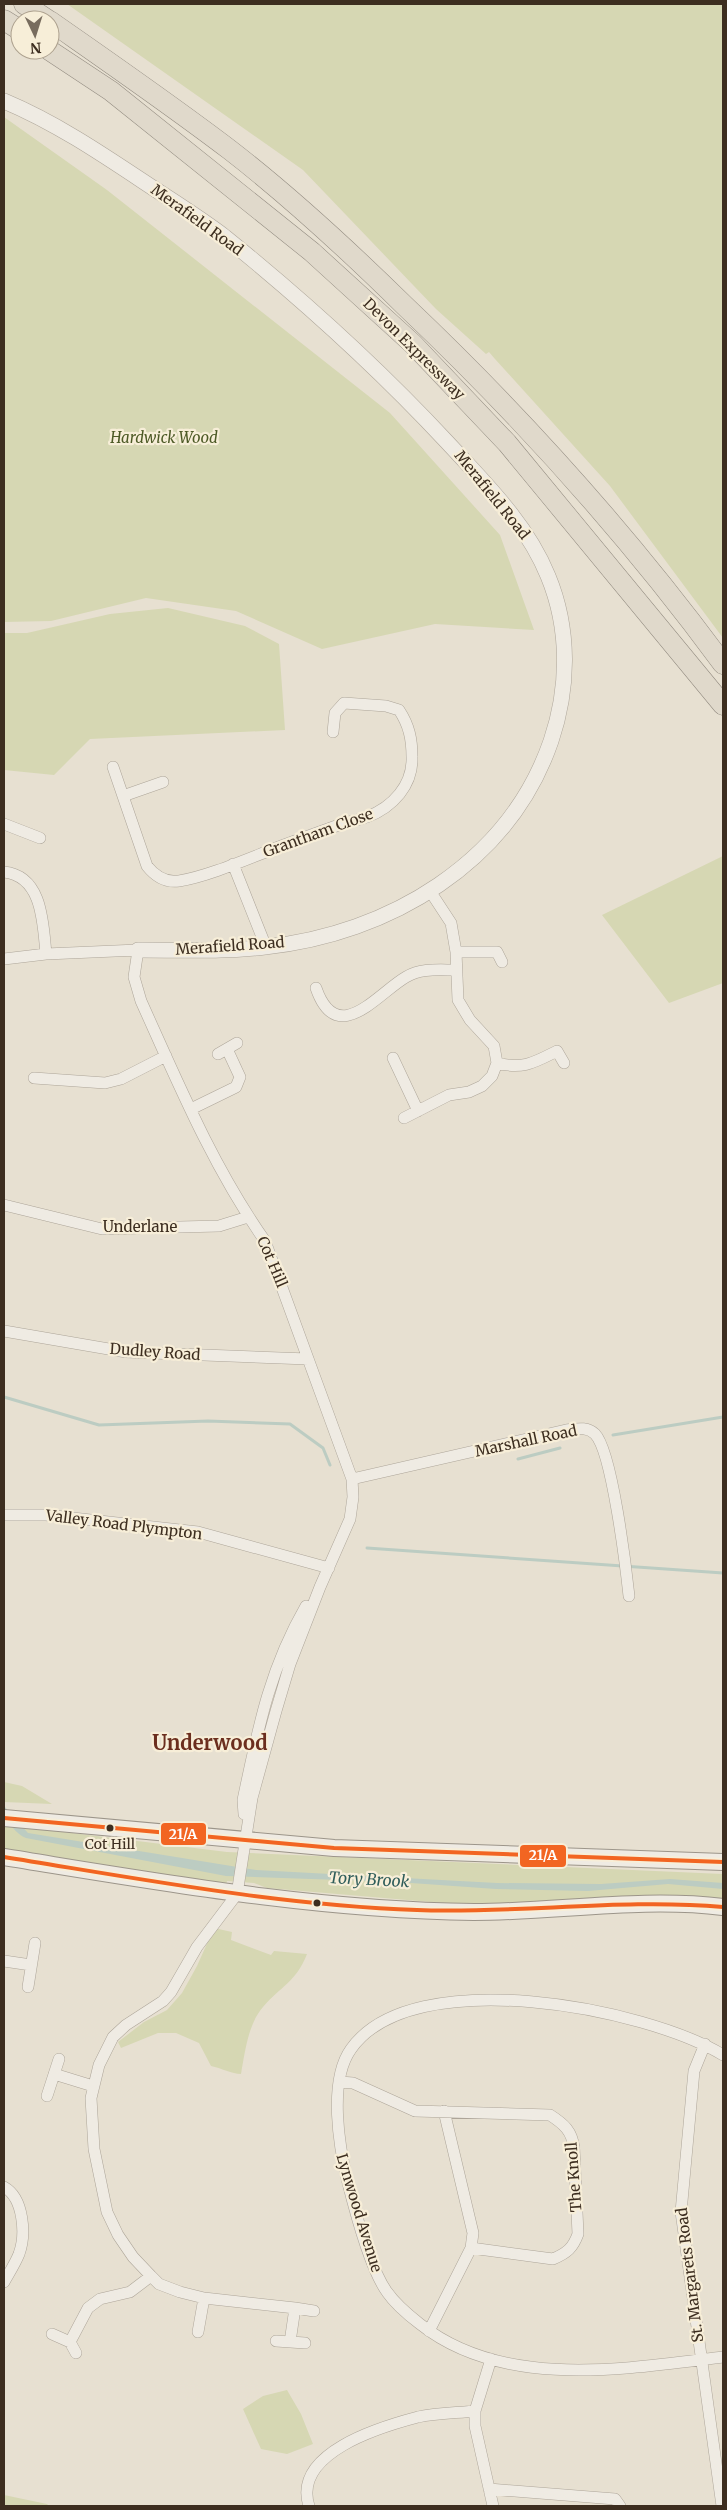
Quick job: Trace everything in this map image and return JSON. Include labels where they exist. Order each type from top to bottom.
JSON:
[{"type":"highway","name":"Devon Expressway","points":[[60,29],[230,150],[333,236],[449,348],[528,428],[610,521],[689,618],[723,664]]},
{"type":"highway","name":"Devon Expressway","points":[[60,57],[111,92],[312,252],[413,344],[507,443],[723,705]]},
{"type":"main road","points":[[4,1818],[334,1848],[723,1862]]},
{"type":"main road","points":[[4,1857],[238,1887],[317,1904],[474,1912],[622,1904],[723,1907]]},
{"type":"street","name":"Merafield Road","points":[[4,102],[42,118],[94,148],[222,235],[288,290],[426,419],[487,484],[528,537],[549,578],[564,630],[565,680],[557,722],[544,760],[513,816],[484,850],[462,870],[430,891],[380,916],[320,937],[266,947],[199,951],[138,950],[46,954],[4,959]]},
{"type":"street","name":"Grantham Close","points":[[113,767],[147,866],[154,875],[166,880],[179,881],[233,864],[345,822],[368,817],[389,806],[403,790],[412,770],[412,744],[408,724],[399,710],[386,706],[344,703],[335,712],[333,732]]},
{"type":"street","points":[[123,796],[163,782]]},
{"type":"street","points":[[4,824],[40,838]]},
{"type":"street","points":[[233,864],[266,947]]},
{"type":"street","points":[[4,872],[11,873],[24,881],[36,894],[43,914],[46,954]]},
{"type":"street","points":[[404,1118],[449,1095],[469,1092],[482,1086],[492,1076],[497,1063],[494,1046],[470,1020],[458,1000],[455,970],[456,952],[451,923],[430,891]]},
{"type":"street","name":"Cot Hill","points":[[138,950],[134,976],[140,1001],[207,1145],[248,1217],[265,1241],[280,1276],[352,1479],[353,1497],[350,1519],[320,1587],[305,1608],[284,1663],[262,1710],[243,1800],[245,1841]]},
{"type":"street","points":[[456,952],[497,952],[502,962]]},
{"type":"street","points":[[316,988],[320,1001],[327,1009],[341,1015],[356,1014],[377,1000],[406,976],[423,970],[455,970]]},
{"type":"street","points":[[191,1109],[236,1087],[240,1077],[227,1048]]},
{"type":"street","points":[[497,1063],[512,1067],[523,1066],[558,1051],[564,1063]]},
{"type":"street","points":[[34,1078],[105,1083],[121,1079],[166,1056]]},
{"type":"street","points":[[393,1058],[418,1111]]},
{"type":"street","name":"Underlane","points":[[4,1205],[102,1229],[219,1226],[248,1217]]},
{"type":"street","name":"Dudley Road","points":[[4,1331],[126,1352],[308,1359]]},
{"type":"street","name":"Marshall Road","points":[[352,1479],[566,1430],[586,1429],[596,1435],[605,1453],[629,1596]]},
{"type":"street","name":"Valley Road Plympton","points":[[4,1515],[46,1515],[198,1532],[329,1568]]},
{"type":"street","name":"Cot Hill","points":[[238,1887],[252,1798],[276,1711],[284,1663]]},
{"type":"street","points":[[238,1887],[197,1947],[171,1992],[163,2001],[126,2024],[113,2037],[99,2065],[93,2086],[91,2113],[94,2149],[107,2212],[118,2236],[133,2257],[159,2284],[204,2298],[314,2311]]},
{"type":"street","points":[[28,1986],[35,1943]]},
{"type":"street","points":[[4,1960],[31,1965]]},
{"type":"street","name":"Lynwood Avenue","points":[[723,2055],[705,2044],[672,2030],[603,2012],[515,2001],[475,2000],[446,2002],[392,2016],[373,2027],[352,2048],[345,2059],[340,2082],[338,2125],[339,2148],[350,2190],[377,2274],[386,2291],[399,2307],[429,2331],[470,2354],[541,2368],[590,2369],[723,2357]]},
{"type":"street","name":"St. Margarets Road","points":[[705,2044],[694,2070],[681,2212],[700,2360],[722,2506]]},
{"type":"street","points":[[48,2096],[59,2059]]},
{"type":"street","points":[[54,2074],[93,2086]]},
{"type":"street","name":"The Knoll","points":[[340,2082],[353,2083],[415,2111],[550,2115],[563,2123],[572,2136],[578,2234],[573,2246],[564,2254],[553,2259],[471,2248]]},
{"type":"street","points":[[429,2331],[471,2248],[473,2233],[444,2111]]},
{"type":"street","points":[[4,2187],[18,2202],[23,2239],[19,2254],[4,2282]]},
{"type":"street","points":[[70,2342],[88,2308],[100,2299],[130,2292],[151,2276]]},
{"type":"street","points":[[198,2332],[204,2298]]},
{"type":"street","points":[[290,2342],[295,2308]]},
{"type":"street","points":[[52,2334],[70,2342],[76,2353]]},
{"type":"street","points":[[276,2341],[305,2343]]},
{"type":"street","points":[[492,2359],[475,2412],[475,2426],[494,2506]]},
{"type":"street","points":[[309,2506],[308,2485],[313,2472],[319,2462],[330,2454],[381,2429],[420,2417],[475,2412]]},
{"type":"street","points":[[489,2489],[596,2502],[615,2499],[620,2506]]},
{"type":"green space","points":[[67,4],[723,4],[723,638],[610,486],[489,352],[486,354],[436,309],[303,170]]},
{"type":"green space","name":"Hardwick Wood","points":[[4,117],[107,190],[390,413],[500,535],[534,630],[435,624],[322,649],[236,611],[146,598],[51,621],[4,622]]},
{"type":"green space","points":[[168,608],[245,626],[279,644],[285,730],[90,739],[54,775],[4,770],[4,633],[27,633],[110,614]]},
{"type":"green space","points":[[723,856],[723,983],[669,1003],[602,915]]},
{"type":"green space","points":[[4,1782],[22,1786],[52,1804],[4,1802]]},
{"type":"green space","points":[[4,1827],[23,1827],[227,1852],[723,1874],[723,1901],[670,1895],[499,1905],[454,1904],[267,1888],[254,1883],[227,1881],[226,1885],[4,1849]]},
{"type":"green space","points":[[214,1928],[232,1932],[231,1940],[271,1955],[274,1951],[307,1954],[293,1978],[258,2014],[248,2039],[241,2074],[211,2066],[199,2043],[176,2033],[158,2033],[121,2048],[118,2042],[144,2022],[167,2010],[182,1993],[197,1966]]},
{"type":"green space","points":[[287,2390],[301,2414],[313,2444],[287,2454],[261,2449],[243,2409],[263,2396]]},
{"type":"green space","points":[[4,2495],[47,2504],[49,2506],[4,2506]]},
{"type":"water","name":"Tory Brook","points":[[4,1806],[28,1833],[256,1870],[497,1883],[601,1884],[670,1879],[723,1883],[723,1889],[668,1884],[588,1891],[496,1889],[397,1882],[226,1876],[26,1838],[10,1825],[4,1811]]},
{"type":"waterway","points":[[4,1397],[99,1425],[208,1421],[290,1424],[323,1448],[330,1465]]},
{"type":"waterway","points":[[613,1435],[723,1417]]},
{"type":"waterway","points":[[518,1459],[560,1448]]},
{"type":"waterway","points":[[367,1548],[723,1573]]},
{"type":"transit line","name":"21/A","points":[[4,1818],[334,1848],[723,1862]]},
{"type":"transit line","name":"21/A","points":[[4,1857],[210,1890],[313,1903],[365,1907],[455,1911],[646,1904],[723,1907]]},
{"type":"place","name":"Cot Hill","points":[[110,1828]]},
{"type":"district","name":"Underwood","points":[[210,1743]]}]
